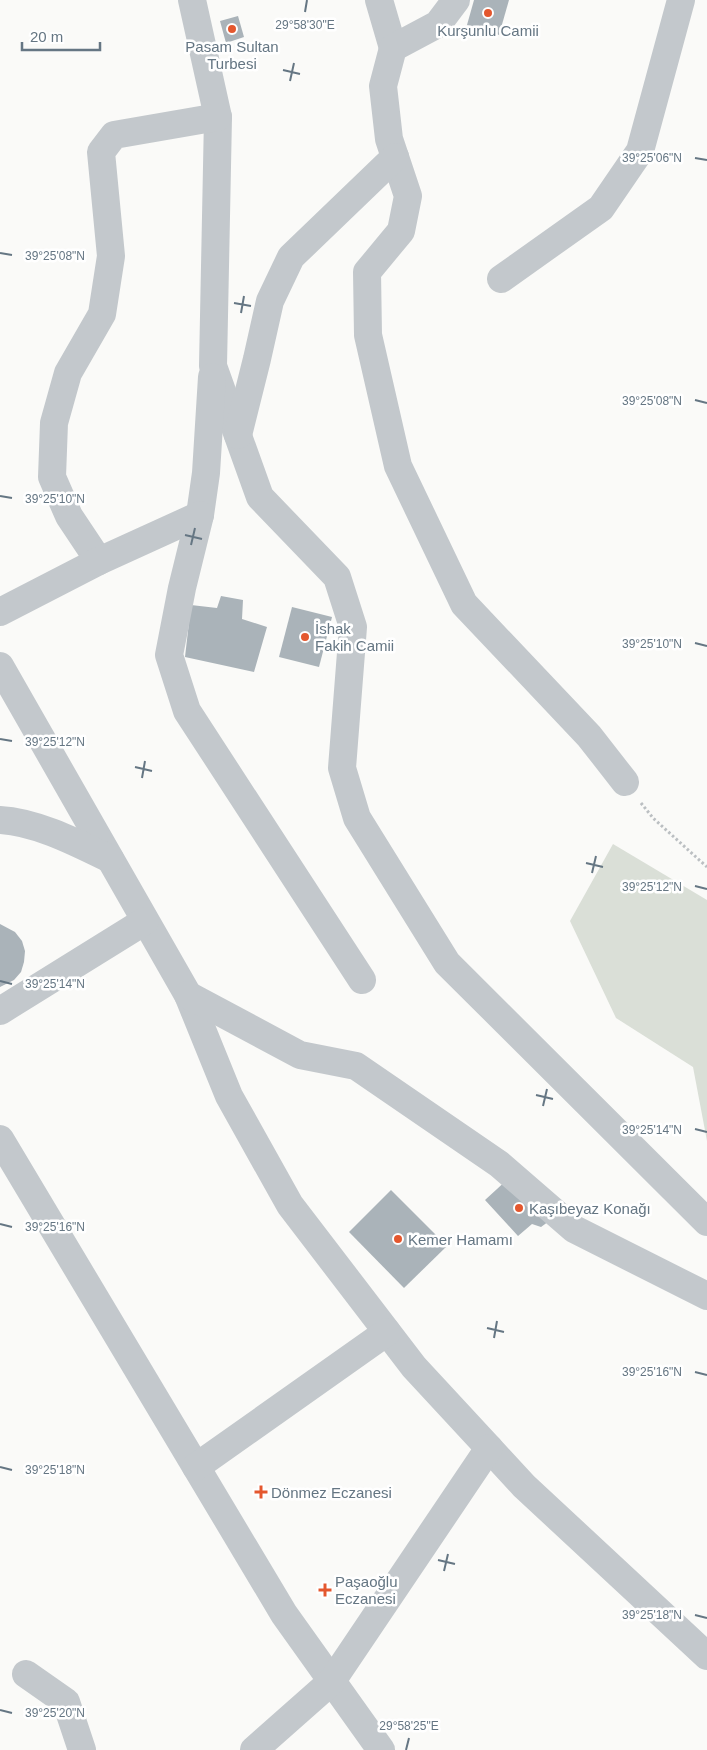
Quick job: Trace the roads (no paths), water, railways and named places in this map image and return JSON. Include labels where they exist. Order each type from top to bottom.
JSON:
[{"type":"street","points":[[192,0],[218,117],[213,366],[206,473],[200,515],[182,588],[169,655],[187,711],[362,980]]},
{"type":"street","points":[[379,0],[393,48],[384,86],[390,139],[408,196],[401,231],[367,272],[368,336],[398,466],[464,604],[589,736],[625,782]]},
{"type":"street","points":[[393,48],[438,24],[456,0]]},
{"type":"street","points":[[501,278],[601,208],[640,151],[681,0]]},
{"type":"street","points":[[99,561],[69,516],[52,477],[54,424],[68,373],[102,314],[111,256],[101,152],[114,135],[218,117]]},
{"type":"street","points":[[238,435],[270,301],[291,257],[396,157]]},
{"type":"street","points":[[213,366],[260,497],[338,577],[353,627],[342,768],[357,818],[447,963],[707,1222]]},
{"type":"street","points":[[0,612],[99,561],[200,515]]},
{"type":"street","points":[[0,666],[188,995],[229,1096],[290,1205],[414,1367],[524,1486],[707,1656]]},
{"type":"street","points":[[0,820],[10,820],[62,836],[110,859]]},
{"type":"street","points":[[0,1011],[145,921]]},
{"type":"street","points":[[188,995],[300,1055],[356,1066],[499,1164],[574,1229],[707,1296]]},
{"type":"street","points":[[0,1139],[284,1614],[381,1750]]},
{"type":"street","points":[[196,1467],[388,1332]]},
{"type":"street","points":[[254,1750],[332,1681],[489,1448]]},
{"type":"street","points":[[26,1674],[66,1702],[82,1750]]},
{"type":"place","name":"Kurşunlu Camii","points":[[488,13]]},
{"type":"place","name":"Pasam Sultan Turbesi","points":[[232,29]]},
{"type":"place","name":"İshak Fakih Camii","points":[[305,637]]},
{"type":"place","name":"Kaşıbeyaz Konağı","points":[[519,1208]]},
{"type":"place","name":"Kemer Hamamı","points":[[398,1239]]},
{"type":"place","name":"Dönmez Eczanesi","points":[[261,1492]]},
{"type":"place","name":"Paşaoğlu Eczanesi","points":[[325,1590]]}]
